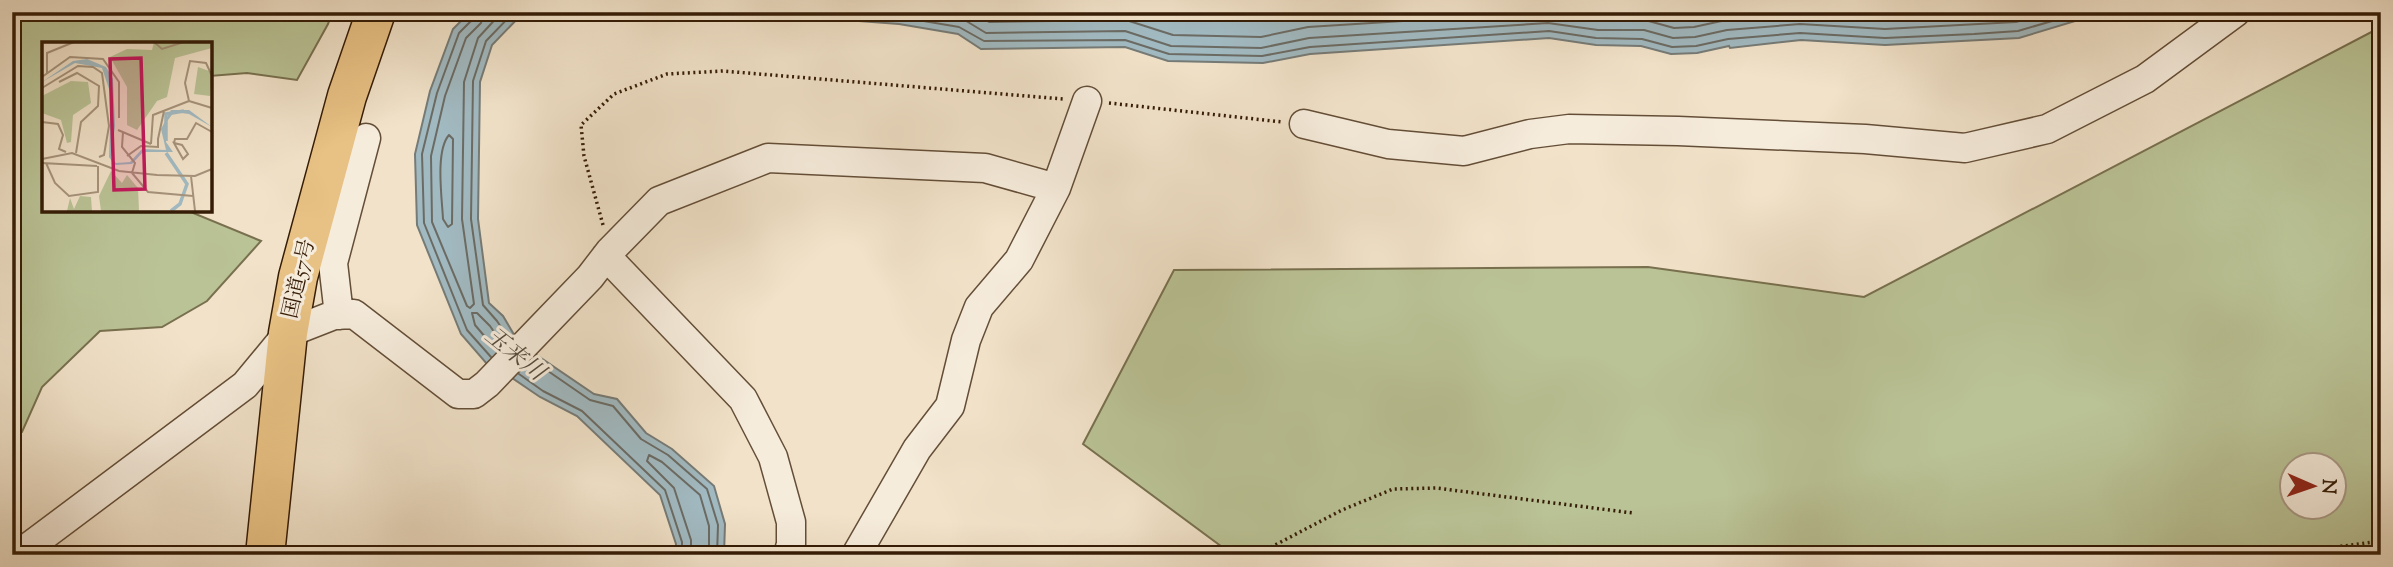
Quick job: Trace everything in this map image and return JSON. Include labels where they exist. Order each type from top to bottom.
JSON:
[{"type":"highway","name":"国道57号","points":[[265,555],[288,333],[298,277],[347,96],[376,12]]},
{"type":"street","points":[[1304,124],[1388,144],[1464,151],[1530,134],[1569,130],[1678,131],[1865,139],[1965,148],[2048,129],[2145,79],[2236,12]]},
{"type":"street","points":[[856,555],[917,449],[950,405],[967,340],[979,307],[1019,260],[1056,188],[1087,101]]},
{"type":"street","points":[[339,315],[333,263],[366,138]]},
{"type":"street","points":[[18,555],[246,385],[288,333],[339,315],[354,314],[458,394],[474,394],[487,384],[659,201],[768,158],[985,168],[1056,188]]},
{"type":"street","points":[[602,262],[743,399],[773,457],[791,523],[788,555]]},
{"type":"path","points":[[602,262],[581,125],[614,94],[667,75],[723,71],[1087,101],[1304,124]]},
{"type":"path","points":[[1256,555],[1342,510],[1393,489],[1436,488],[1633,513]]},
{"type":"path","points":[[2275,555],[2381,541]]},
{"type":"green space","points":[[12,12],[332,12],[297,80],[247,73],[212,76],[212,42],[42,42],[42,212],[191,212],[261,241],[207,301],[162,327],[100,331],[42,387],[22,432],[12,436]]},
{"type":"green space","points":[[2381,27],[2381,555],[1233,555],[1083,444],[1174,270],[1648,267],[1864,297]]},
{"type":"water","name":"玉来川","points":[[470,12],[524,12],[492,45],[480,82],[478,219],[489,303],[503,316],[519,343],[594,394],[617,399],[646,433],[672,449],[714,486],[725,524],[724,555],[675,555],[676,544],[660,495],[577,416],[540,397],[509,376],[493,371],[461,334],[417,225],[415,154],[430,91],[453,29]]},
{"type":"water","points":[[816,12],[2105,12],[2019,38],[1885,45],[1801,40],[1671,54],[1641,46],[1596,45],[1549,38],[1310,54],[1263,63],[1168,61],[1125,47],[981,49],[958,34],[899,24],[832,19]]}]
